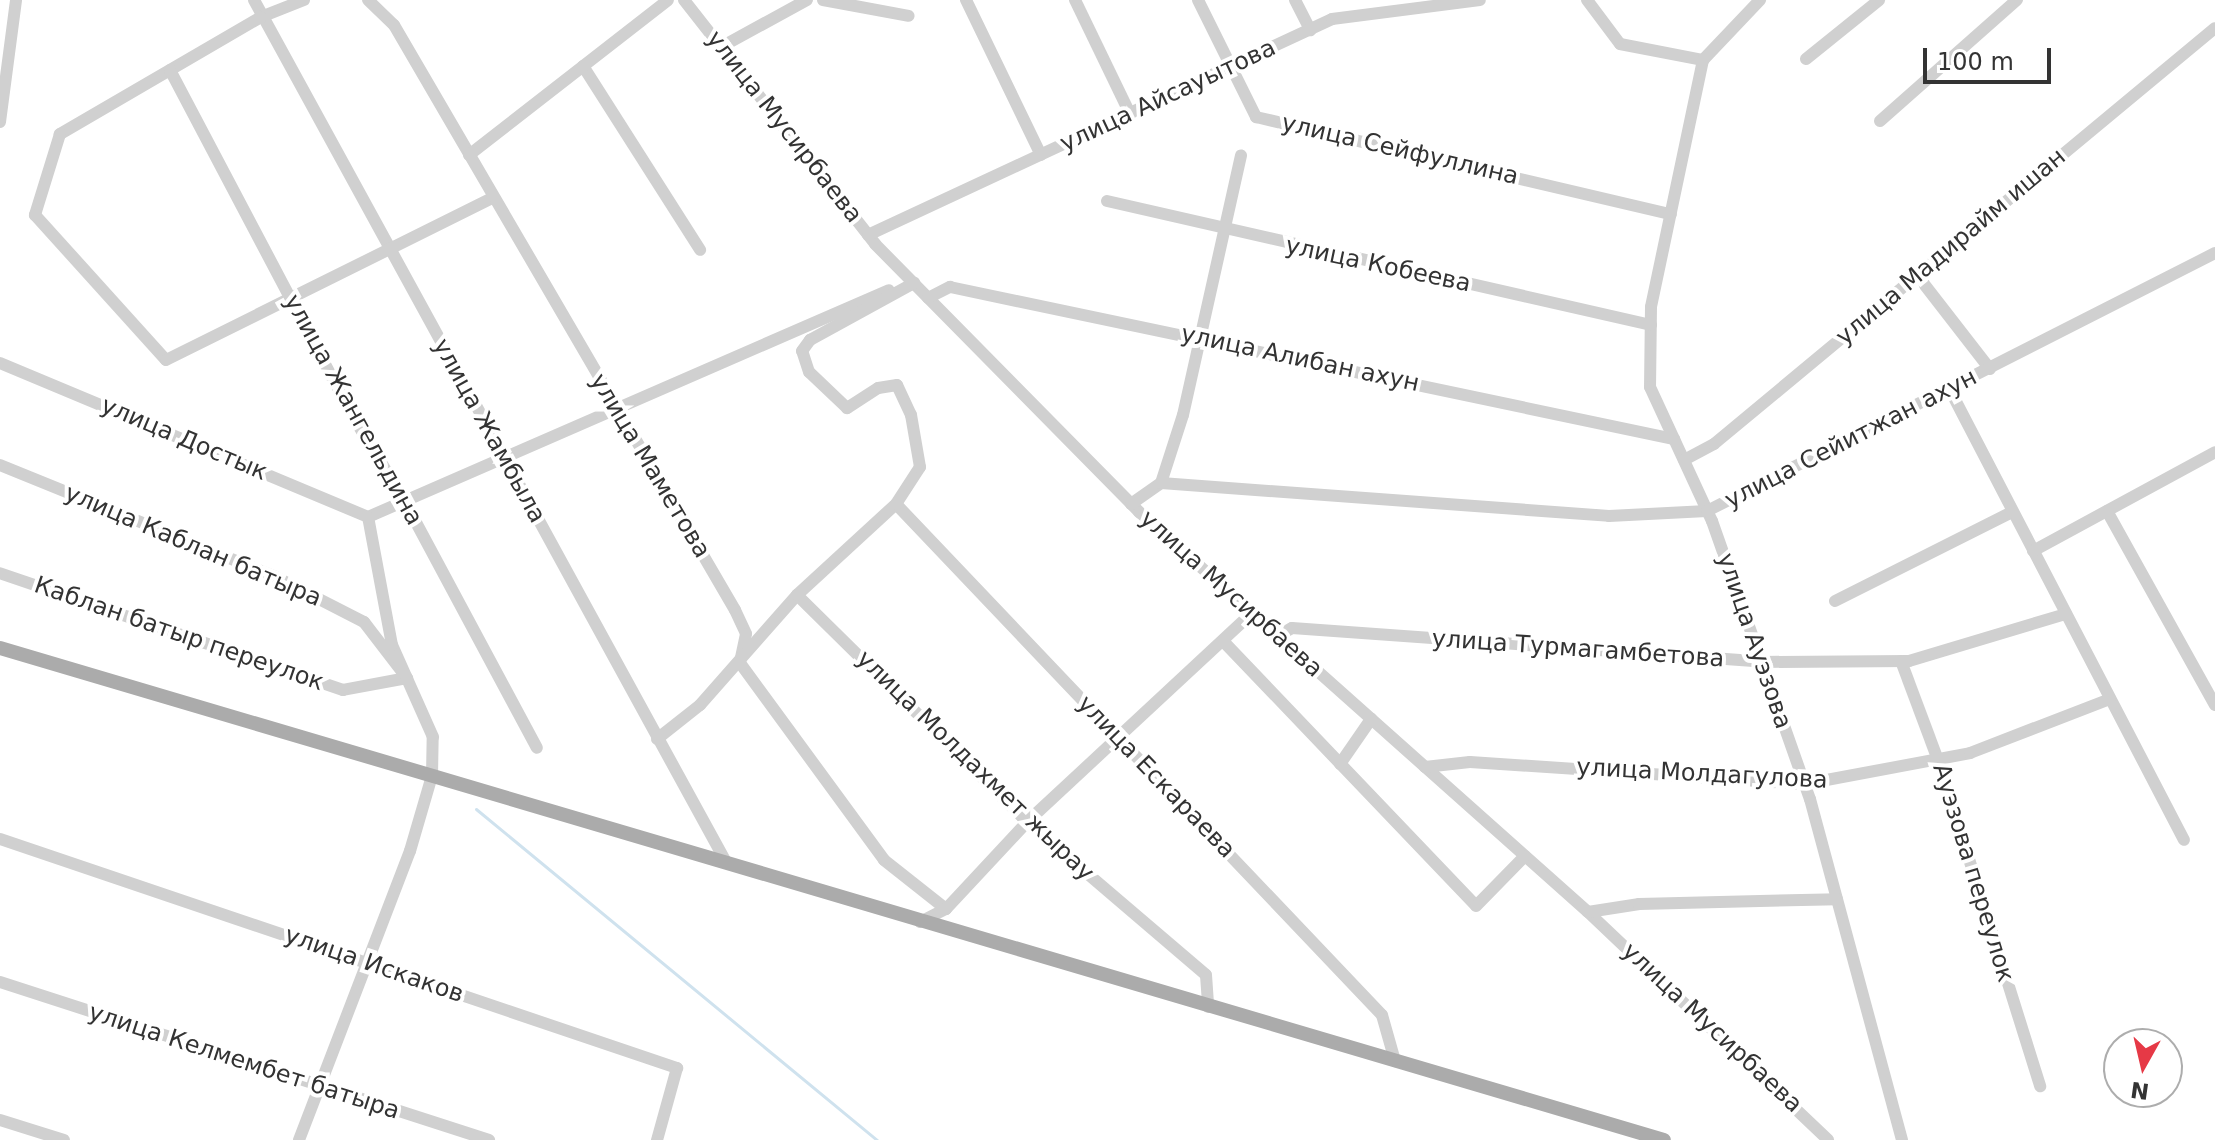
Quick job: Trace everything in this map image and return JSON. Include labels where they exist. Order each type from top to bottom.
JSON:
[{"type":"main road","points":[[0,648],[1664,1140]]},
{"type":"street","points":[[0,122],[16,0]]},
{"type":"street","name":"улица Жамбыла","points":[[254,0],[726,862]]},
{"type":"street","points":[[304,0],[261,17],[60,134],[35,215],[166,360],[388,247],[493,198]]},
{"type":"street","name":"улица Маметова","points":[[368,0],[394,25],[615,409],[735,610],[746,634],[740,663]]},
{"type":"street","points":[[469,155],[668,0]]},
{"type":"street","name":"улица Мусирбаева","points":[[684,0],[868,235],[1131,504],[1588,912],[1828,1140]]},
{"type":"street","points":[[776,0],[783,13]]},
{"type":"street","points":[[721,47],[807,0]]},
{"type":"street","points":[[823,0],[909,16]]},
{"type":"street","points":[[966,0],[1041,155]]},
{"type":"street","points":[[1075,0],[1130,114]]},
{"type":"street","name":"улица Сейфуллина","points":[[1198,0],[1256,117],[1671,214]]},
{"type":"street","points":[[1295,0],[1310,30]]},
{"type":"street","name":"улица Айсауытова","points":[[868,235],[1332,19],[1480,0]]},
{"type":"street","points":[[1587,0],[1595,18],[1620,44],[1703,60],[1760,0]]},
{"type":"street","points":[[1806,59],[1879,0]]},
{"type":"street","points":[[1880,121],[2017,0]]},
{"type":"street","name":"улица Мадирайм ишан","points":[[1684,460],[1714,444],[2215,28]]},
{"type":"street","name":"улица Ауэзова","points":[[1703,60],[1651,325],[1650,387],[1707,511],[1805,784],[1902,1140]]},
{"type":"street","points":[[583,66],[700,250]]},
{"type":"street","name":"улица Жангельдина","points":[[170,70],[290,297],[404,500],[537,748]]},
{"type":"street","points":[[1131,504],[1161,483],[1200,337],[1241,155]]},
{"type":"street","name":"улица Кобеева","points":[[1107,201],[1223,230],[1651,325]]},
{"type":"street","name":"улица Сейитжан ахун","points":[[1161,483],[1609,516],[1707,511],[2215,253]]},
{"type":"street","points":[[1917,275],[1990,369]]},
{"type":"street","points":[[299,1140],[410,851],[432,776],[433,737],[392,645],[368,517],[912,282]]},
{"type":"street","points":[[657,739],[740,663],[797,595],[896,504],[922,459],[904,394],[892,382],[847,408],[838,404],[809,372],[802,351],[810,340],[912,282]]},
{"type":"street","name":"улица Алибан ахун","points":[[928,298],[950,287],[1200,337],[1674,439]]},
{"type":"street","name":"улица Достык","points":[[0,363],[368,517]]},
{"type":"street","points":[[1950,390],[2184,840]]},
{"type":"street","points":[[2033,551],[2215,452]]},
{"type":"street","name":"улица Каблан батыра","points":[[0,465],[276,577],[364,622],[407,678]]},
{"type":"street","name":"улица Ескараева","points":[[896,504],[1382,1015],[1395,1061]]},
{"type":"street","points":[[2107,511],[2215,705]]},
{"type":"street","points":[[1835,601],[2012,512]]},
{"type":"street","name":"Каблан батыр переулок","points":[[0,573],[343,690],[407,678]]},
{"type":"street","name":"улица Молдахмет жырау","points":[[797,595],[1027,822],[1206,975],[1208,1007]]},
{"type":"street","points":[[920,922],[946,909],[1027,822],[1252,613]]},
{"type":"street","name":"улица Турмагамбетова","points":[[1278,636],[1292,628],[1761,662],[1901,661],[2066,614]]},
{"type":"street","points":[[1223,641],[1476,906],[1525,856]]},
{"type":"street","name":"Ауэзова переулок","points":[[1901,661],[1938,760],[2040,1086]]},
{"type":"street","points":[[740,663],[884,860],[946,909]]},
{"type":"street","name":"улица Молдагулова","points":[[1425,767],[1470,762],[1805,784],[1970,753],[2110,699]]},
{"type":"street","points":[[1340,764],[1371,719]]},
{"type":"street","name":"улица Искаков","points":[[0,839],[677,1068],[657,1140]]},
{"type":"street","points":[[1588,912],[1639,904],[1837,899]]},
{"type":"street","name":"улица Келмембет батыра","points":[[0,982],[318,1088],[489,1140]]},
{"type":"street","points":[[0,1120],[64,1140]]},
{"type":"waterway","points":[[476,809],[877,1140]]}]
